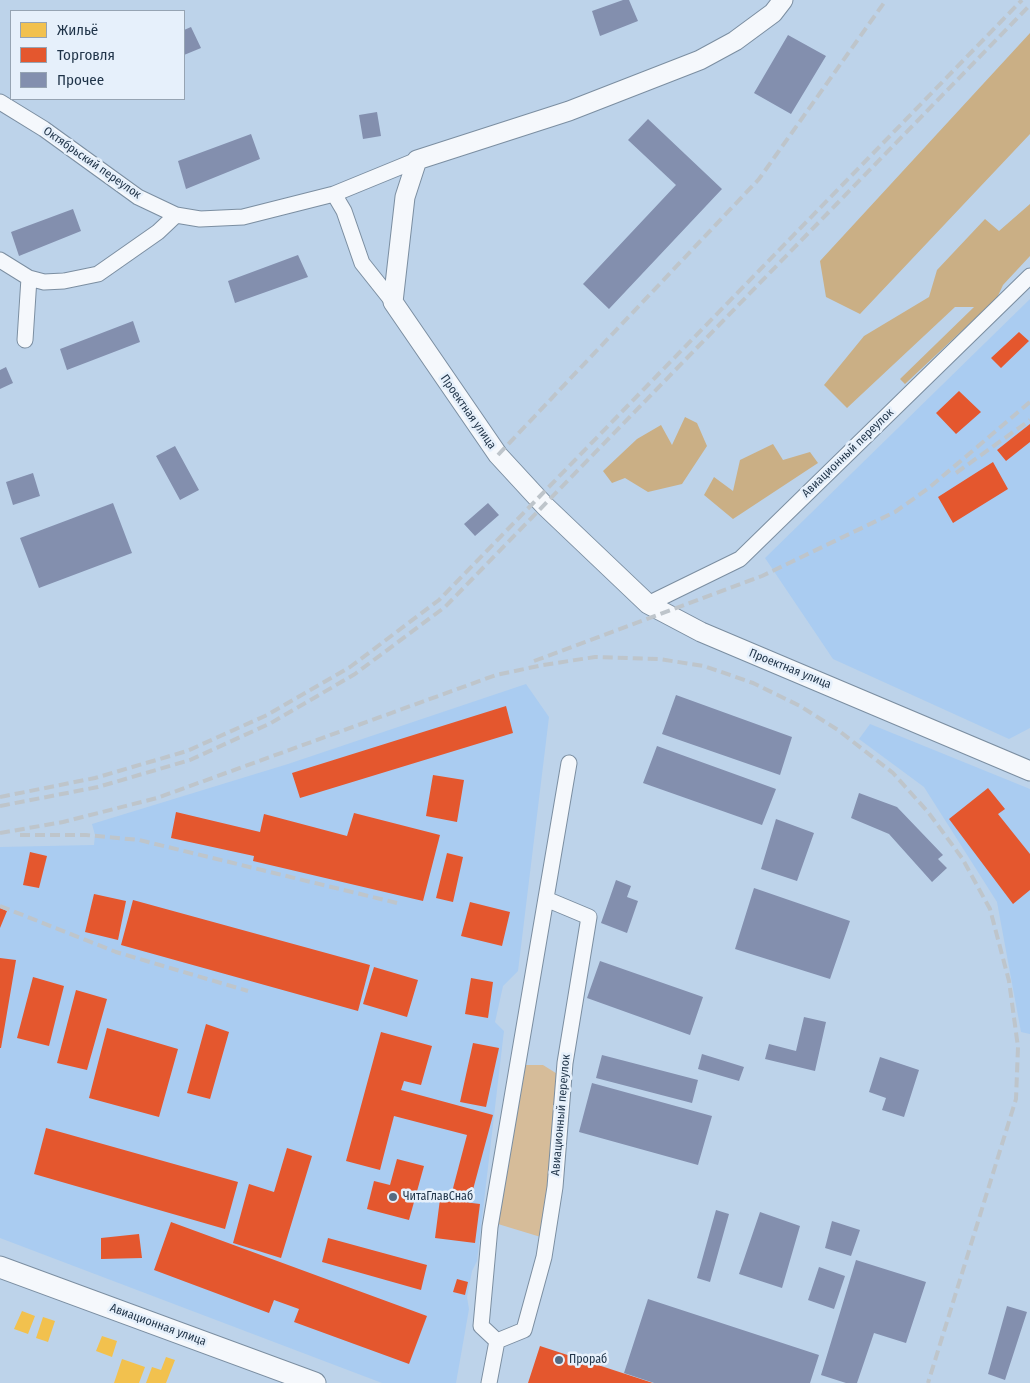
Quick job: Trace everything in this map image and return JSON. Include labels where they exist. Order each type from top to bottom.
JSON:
[{"type":"main road","name":"Авиационная улица","points":[[0,1267],[315,1383]]},
{"type":"street","points":[[393,302],[405,197],[417,160],[569,111],[700,60],[735,41],[773,13],[783,0]]},
{"type":"street","name":"Октябрьский переулок","points":[[0,102],[44,129],[138,197],[176,215],[200,219],[243,217],[334,194],[417,160]]},
{"type":"street","points":[[334,194],[344,211],[362,263],[393,302]]},
{"type":"street","points":[[0,260],[29,278],[44,282],[64,281],[98,274],[158,232],[176,215]]},
{"type":"street","name":"Авиационный переулок","points":[[648,604],[740,559],[1030,276]]},
{"type":"street","points":[[26,340],[29,278]]},
{"type":"street","name":"Проектная улица","points":[[393,302],[498,455],[546,506],[648,604],[700,632],[1030,771]]},
{"type":"street","points":[[488,1383],[497,1341],[481,1326],[490,1227],[569,763]]},
{"type":"street","name":"Авиационный переулок","points":[[497,1341],[524,1330],[544,1257],[555,1187],[565,1062],[589,917],[546,899]]},
{"type":"shaded area","points":[[1030,33],[1030,134],[860,314],[826,297],[820,261]]},
{"type":"shaded area","points":[[1030,204],[1030,256],[1003,285],[997,298],[905,384],[900,379],[974,307],[955,307],[847,408],[824,385],[864,336],[929,297],[937,270],[985,219],[999,231]]},
{"type":"shaded area","points":[[1030,299],[1030,728],[1009,739],[833,659],[765,558]]},
{"type":"shaded area","points":[[685,417],[697,423],[707,446],[682,484],[648,492],[625,478],[612,483],[603,471],[637,439],[661,425],[672,445]]},
{"type":"shaded area","points":[[773,444],[783,460],[810,452],[818,463],[733,519],[704,495],[714,477],[733,491],[740,460]]},
{"type":"shaded area","name":"ЧитаГлавСнаб","points":[[526,684],[549,717],[518,971],[503,986],[495,1022],[504,1031],[477,1261],[472,1271],[467,1297],[469,1309],[456,1383],[382,1383],[0,1238],[0,847],[94,845],[95,835],[92,824],[288,764]]},
{"type":"shaded area","points":[[870,724],[1030,789],[1030,1034],[1021,1032],[997,902],[924,787],[859,739]]},
{"type":"shaded area","points":[[524,1065],[543,1065],[559,1075],[544,1238],[498,1224]]},
{"type":"building: Жильё","points":[[22,1311],[35,1316],[28,1334],[14,1329]]},
{"type":"building: Жильё","points":[[43,1317],[55,1321],[48,1342],[36,1338]]},
{"type":"building: Жильё","points":[[102,1336],[117,1341],[112,1357],[96,1351]]},
{"type":"building: Жильё","points":[[166,1357],[175,1360],[166,1383],[146,1383],[152,1367],[161,1370]]},
{"type":"building: Жильё","points":[[122,1359],[145,1367],[139,1383],[114,1383]]},
{"type":"building: Торговля","points":[[1019,332],[1029,341],[1001,368],[991,358]]},
{"type":"building: Торговля","points":[[959,391],[981,412],[956,434],[936,413]]},
{"type":"building: Торговля","points":[[1030,424],[1030,442],[1006,461],[997,450]]},
{"type":"building: Торговля","points":[[993,462],[1008,489],[953,523],[938,497]]},
{"type":"building: Торговля","points":[[506,706],[513,733],[300,798],[292,773]]},
{"type":"building: Торговля","points":[[433,775],[464,780],[457,822],[426,816]]},
{"type":"building: Торговля","points":[[988,788],[1005,809],[998,814],[1030,854],[1030,890],[1013,904],[949,819]]},
{"type":"building: Торговля","points":[[176,812],[260,832],[264,814],[347,836],[354,813],[440,835],[423,901],[253,861],[254,856],[171,838]]},
{"type":"building: Торговля","points":[[30,852],[47,856],[39,888],[23,885]]},
{"type":"building: Торговля","points":[[447,853],[463,857],[453,902],[436,898]]},
{"type":"building: Торговля","points":[[94,894],[126,901],[118,940],[85,932]]},
{"type":"building: Торговля","points":[[133,900],[370,965],[358,1011],[121,945]]},
{"type":"building: Торговля","points":[[470,902],[510,912],[502,946],[461,936]]},
{"type":"building: Торговля","points":[[0,908],[7,911],[0,928]]},
{"type":"building: Торговля","points":[[0,958],[16,960],[1,1048],[0,1048]]},
{"type":"building: Торговля","points":[[374,967],[418,980],[407,1017],[363,1004]]},
{"type":"building: Торговля","points":[[33,977],[64,986],[49,1046],[17,1038]]},
{"type":"building: Торговля","points":[[471,978],[493,982],[488,1018],[465,1014]]},
{"type":"building: Торговля","points":[[76,990],[107,999],[87,1070],[57,1063]]},
{"type":"building: Торговля","points":[[206,1024],[229,1032],[210,1099],[187,1093]]},
{"type":"building: Торговля","points":[[107,1028],[178,1049],[159,1117],[89,1098]]},
{"type":"building: Торговля","points":[[381,1032],[432,1046],[421,1085],[404,1081],[401,1090],[493,1115],[471,1197],[452,1192],[467,1135],[394,1116],[380,1170],[346,1161]]},
{"type":"building: Торговля","points":[[473,1043],[499,1048],[486,1107],[460,1102]]},
{"type":"building: Торговля","points":[[46,1128],[238,1182],[225,1229],[34,1174]]},
{"type":"building: Торговля","points":[[287,1148],[312,1156],[281,1258],[233,1243],[249,1184],[274,1192]]},
{"type":"building: Торговля","name":"ЧитаГлавСнаб","points":[[397,1159],[424,1166],[409,1220],[367,1209],[374,1181],[390,1185]]},
{"type":"building: Торговля","points":[[440,1199],[480,1204],[475,1243],[435,1238]]},
{"type":"building: Торговля","points":[[171,1222],[427,1316],[409,1364],[294,1322],[299,1309],[274,1300],[269,1313],[154,1270]]},
{"type":"building: Торговля","points":[[139,1234],[142,1258],[101,1259],[101,1238]]},
{"type":"building: Торговля","points":[[328,1238],[427,1265],[421,1290],[322,1262]]},
{"type":"building: Торговля","points":[[457,1279],[468,1282],[465,1295],[453,1292]]},
{"type":"building: Торговля","name":"Прораб","points":[[540,1346],[653,1383],[528,1383]]},
{"type":"building: Прочее","points":[[623,0],[629,0],[638,21],[600,36],[592,11]]},
{"type":"building: Прочее","points":[[191,27],[201,48],[185,55],[185,30]]},
{"type":"building: Прочее","points":[[788,35],[826,56],[791,114],[754,93]]},
{"type":"building: Прочее","points":[[377,112],[381,136],[363,139],[359,115]]},
{"type":"building: Прочее","points":[[648,119],[722,189],[609,309],[583,284],[676,185],[628,140]]},
{"type":"building: Прочее","points":[[251,134],[260,159],[186,189],[178,161]]},
{"type":"building: Прочее","points":[[73,209],[81,231],[19,256],[11,232]]},
{"type":"building: Прочее","points":[[298,255],[308,277],[235,303],[228,281]]},
{"type":"building: Прочее","points":[[133,321],[140,342],[67,370],[60,349]]},
{"type":"building: Прочее","points":[[6,367],[13,383],[0,389],[0,370]]},
{"type":"building: Прочее","points":[[175,446],[199,490],[180,500],[156,456]]},
{"type":"building: Прочее","points":[[33,473],[40,496],[13,505],[6,482]]},
{"type":"building: Прочее","points":[[113,503],[132,553],[39,588],[20,538]]},
{"type":"building: Прочее","points":[[488,503],[499,515],[475,536],[464,524]]},
{"type":"building: Прочее","points":[[676,695],[792,737],[780,775],[662,734]]},
{"type":"building: Прочее","points":[[657,746],[776,789],[762,825],[643,783]]},
{"type":"building: Прочее","points":[[859,793],[897,807],[943,855],[938,859],[947,868],[932,882],[889,834],[851,818]]},
{"type":"building: Прочее","points":[[776,819],[814,833],[797,881],[761,869]]},
{"type":"building: Прочее","points":[[616,880],[631,886],[627,897],[638,901],[627,933],[601,923]]},
{"type":"building: Прочее","points":[[754,888],[850,921],[830,979],[735,949]]},
{"type":"building: Прочее","points":[[600,961],[703,997],[690,1035],[587,998]]},
{"type":"building: Прочее","points":[[804,1017],[826,1022],[815,1071],[765,1059],[769,1044],[796,1051]]},
{"type":"building: Прочее","points":[[702,1054],[744,1067],[739,1081],[698,1069]]},
{"type":"building: Прочее","points":[[602,1055],[698,1080],[692,1103],[596,1078]]},
{"type":"building: Прочее","points":[[880,1057],[919,1070],[904,1117],[882,1110],[886,1098],[869,1092]]},
{"type":"building: Прочее","points":[[592,1083],[712,1116],[698,1165],[579,1132]]},
{"type":"building: Прочее","points":[[716,1210],[729,1214],[710,1282],[697,1278]]},
{"type":"building: Прочее","points":[[760,1212],[800,1226],[782,1288],[739,1274]]},
{"type":"building: Прочее","points":[[832,1221],[860,1230],[851,1256],[825,1248]]},
{"type":"building: Прочее","points":[[856,1260],[926,1282],[906,1343],[874,1333],[857,1383],[846,1383],[821,1375]]},
{"type":"building: Прочее","points":[[819,1267],[845,1276],[834,1309],[808,1300]]},
{"type":"building: Прочее","points":[[648,1299],[819,1355],[810,1383],[654,1383],[624,1373]]},
{"type":"building: Прочее","points":[[1007,1306],[1027,1312],[1005,1380],[988,1374]]},
{"type":"railway","points":[[498,455],[759,179],[886,0]]},
{"type":"railway","points":[[0,797],[95,778],[187,751],[267,715],[350,667],[439,600],[1022,0]]},
{"type":"railway","points":[[0,806],[98,787],[190,760],[271,723],[355,674],[445,607],[1030,5]]},
{"type":"railway","points":[[534,661],[762,576],[895,512],[930,487],[1030,402]]},
{"type":"railway","points":[[956,473],[1030,420]]},
{"type":"railway","points":[[0,833],[63,822],[157,798],[496,675],[543,665],[595,657],[659,659],[704,666],[753,683],[800,706],[838,730],[893,773],[928,812],[962,858],[990,909],[1009,981],[1018,1047],[1016,1099],[928,1383]]},
{"type":"railway","points":[[20,835],[86,835],[139,840],[397,903]]},
{"type":"railway","points":[[0,906],[116,952],[248,991]]},
{"type":"place","name":"ЧитаГлавСнаб","points":[[393,1197]]},
{"type":"place","name":"Прораб","points":[[559,1360]]}]
